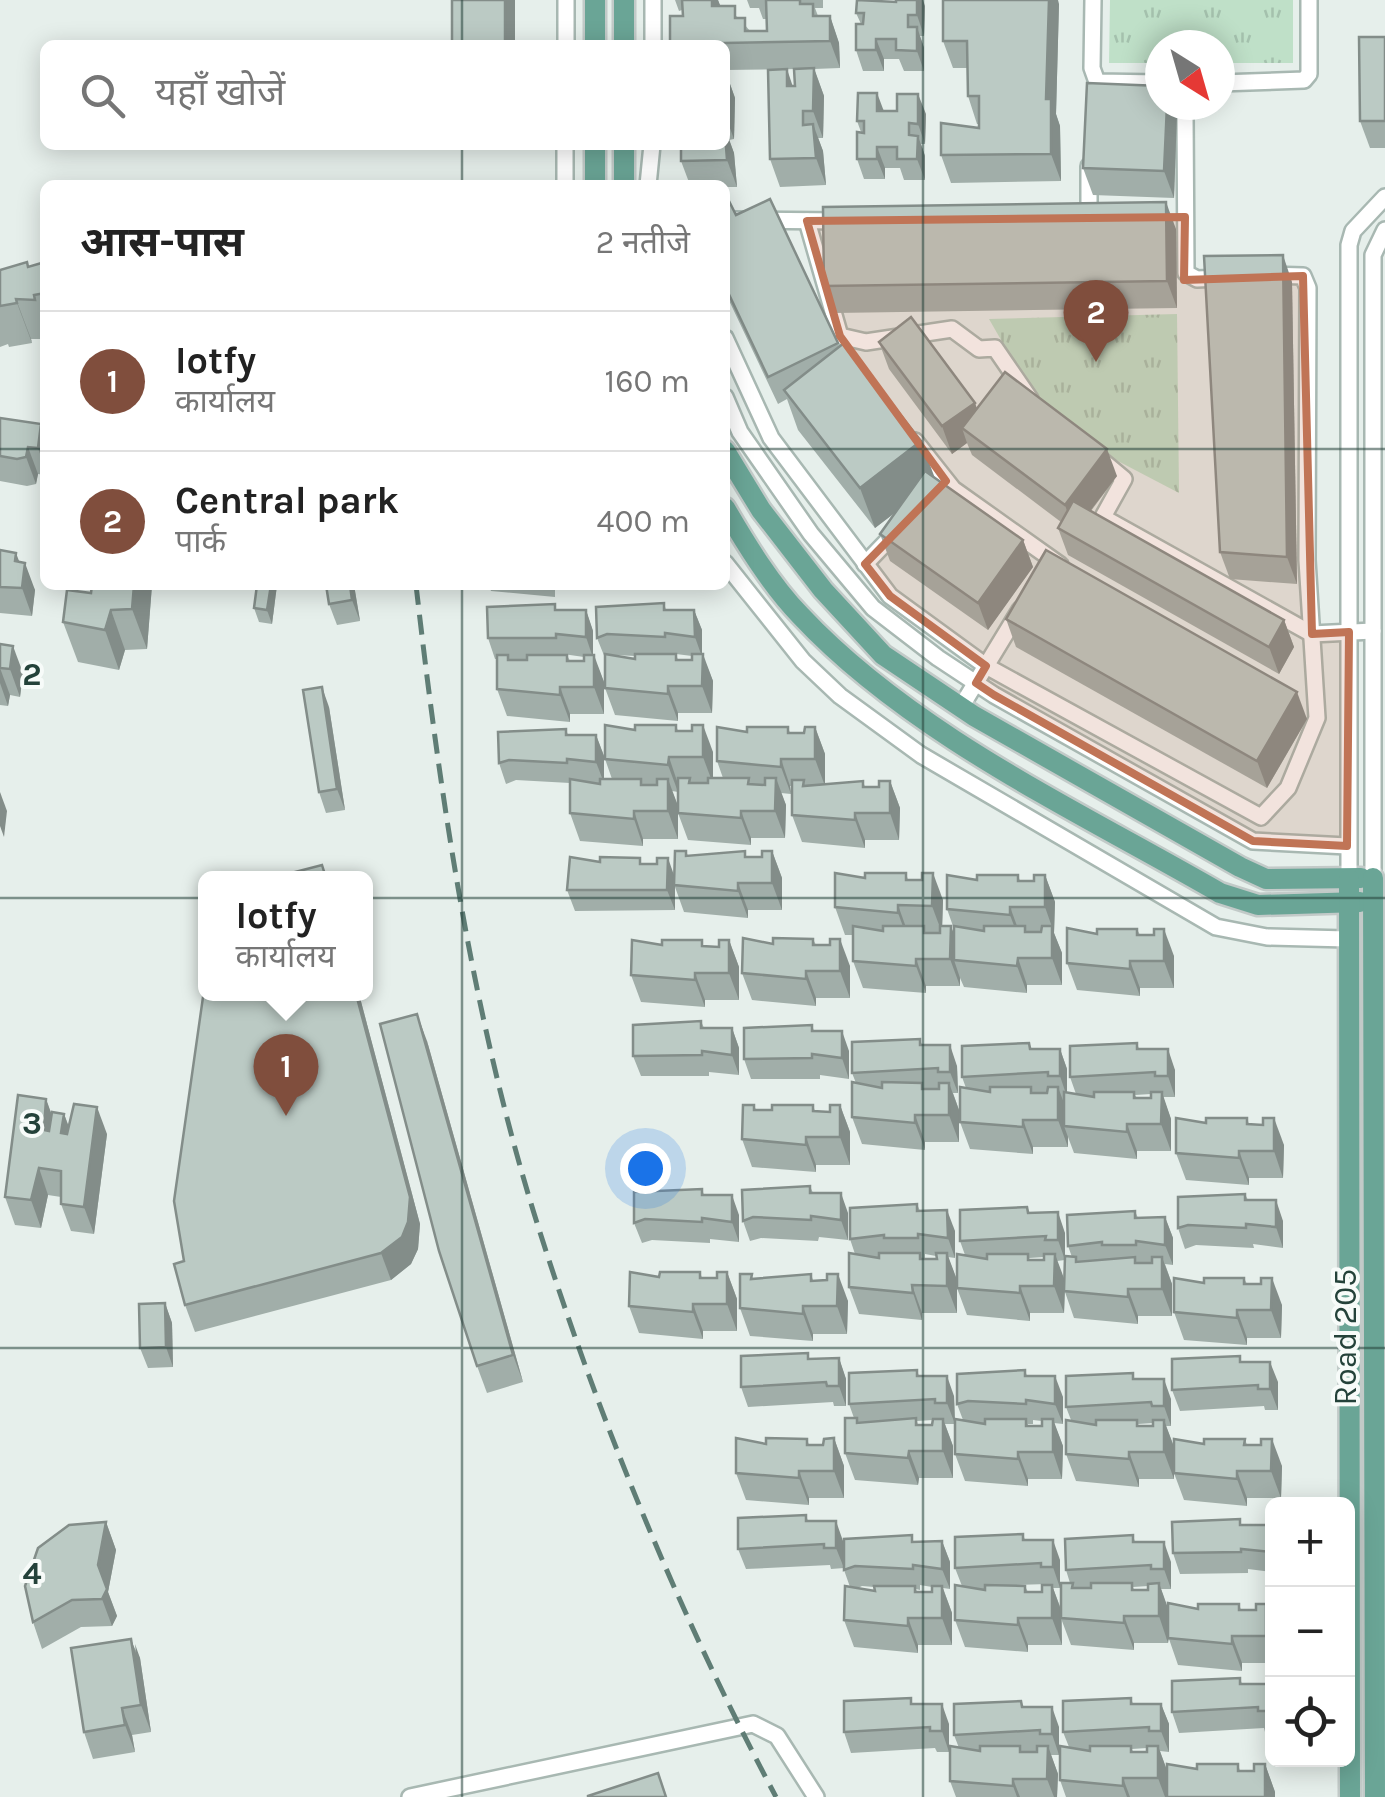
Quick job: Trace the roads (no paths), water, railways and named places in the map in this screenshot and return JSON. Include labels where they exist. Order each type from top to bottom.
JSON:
[{"type":"main road","points":[[595,0],[595,40]]},
{"type":"main road","points":[[624,0],[624,40]]},
{"type":"main road","points":[[595,150],[595,180]]},
{"type":"main road","points":[[624,150],[624,180]]},
{"type":"main road","points":[[730,459],[761,510],[883,655],[960,707],[1266,879],[1379,878]]},
{"type":"main road","points":[[730,515],[798,613],[860,673],[961,743],[1220,893],[1258,905],[1379,902]]},
{"type":"main road","name":"Road 205","points":[[1348,878],[1350,1797]]},
{"type":"main road","name":"Road 205","points":[[1375,1797],[1379,878]]},
{"type":"street","points":[[566,0],[566,40]]},
{"type":"street","points":[[653,0],[653,40]]},
{"type":"street","points":[[1092,0],[1092,68],[1097,82],[1145,83]]},
{"type":"street","points":[[1235,84],[1295,84],[1304,80],[1309,74],[1309,0]]},
{"type":"street","points":[[1138,106],[1178,106],[1186,114],[1186,272],[1197,279],[1233,278]]},
{"type":"street","points":[[1088,149],[1089,216]]},
{"type":"street","points":[[565,150],[565,180]]},
{"type":"street","points":[[648,180],[652,150]]},
{"type":"street","points":[[1348,878],[1349,245],[1354,231],[1385,197]]},
{"type":"street","points":[[1071,217],[1111,217]]},
{"type":"street","points":[[1166,217],[1185,217]]},
{"type":"street","points":[[730,220],[863,221]]},
{"type":"street","points":[[806,222],[840,336],[857,359]]},
{"type":"street","points":[[1379,878],[1373,631],[1379,396],[1373,255],[1385,230]]},
{"type":"street","points":[[730,349],[770,438],[890,596],[986,666],[1262,818],[1288,788],[1316,728],[1308,288],[1303,276],[1296,274],[1251,276]]},
{"type":"street","points":[[840,336],[866,342],[938,329],[961,333],[979,349],[995,348],[1040,413]]},
{"type":"street","points":[[1349,394],[1379,396]]},
{"type":"street","points":[[730,409],[740,432],[811,534],[873,608],[976,684],[1253,841],[1347,846]]},
{"type":"street","points":[[910,432],[946,481],[1081,578]]},
{"type":"street","points":[[1080,443],[1124,479],[1104,515],[1106,519],[1312,634],[1373,631]]},
{"type":"street","points":[[932,494],[946,481]]},
{"type":"street","points":[[865,564],[906,522]]},
{"type":"street","points":[[1041,574],[1050,559]]},
{"type":"street","points":[[730,569],[802,661],[840,696],[921,755],[1216,928],[1267,937],[1347,939]]},
{"type":"street","points":[[960,707],[1032,590]]},
{"type":"street","points":[[410,1797],[753,1724],[777,1736],[816,1797]]},
{"type":"railway","points":[[417,590],[460,900],[492,1057],[533,1210],[557,1286],[641,1510],[705,1655],[776,1797]]},
{"type":"place","name":"Central park","points":[[1096,362]]},
{"type":"place","name":"Iotfy","points":[[286,1116]]}]
